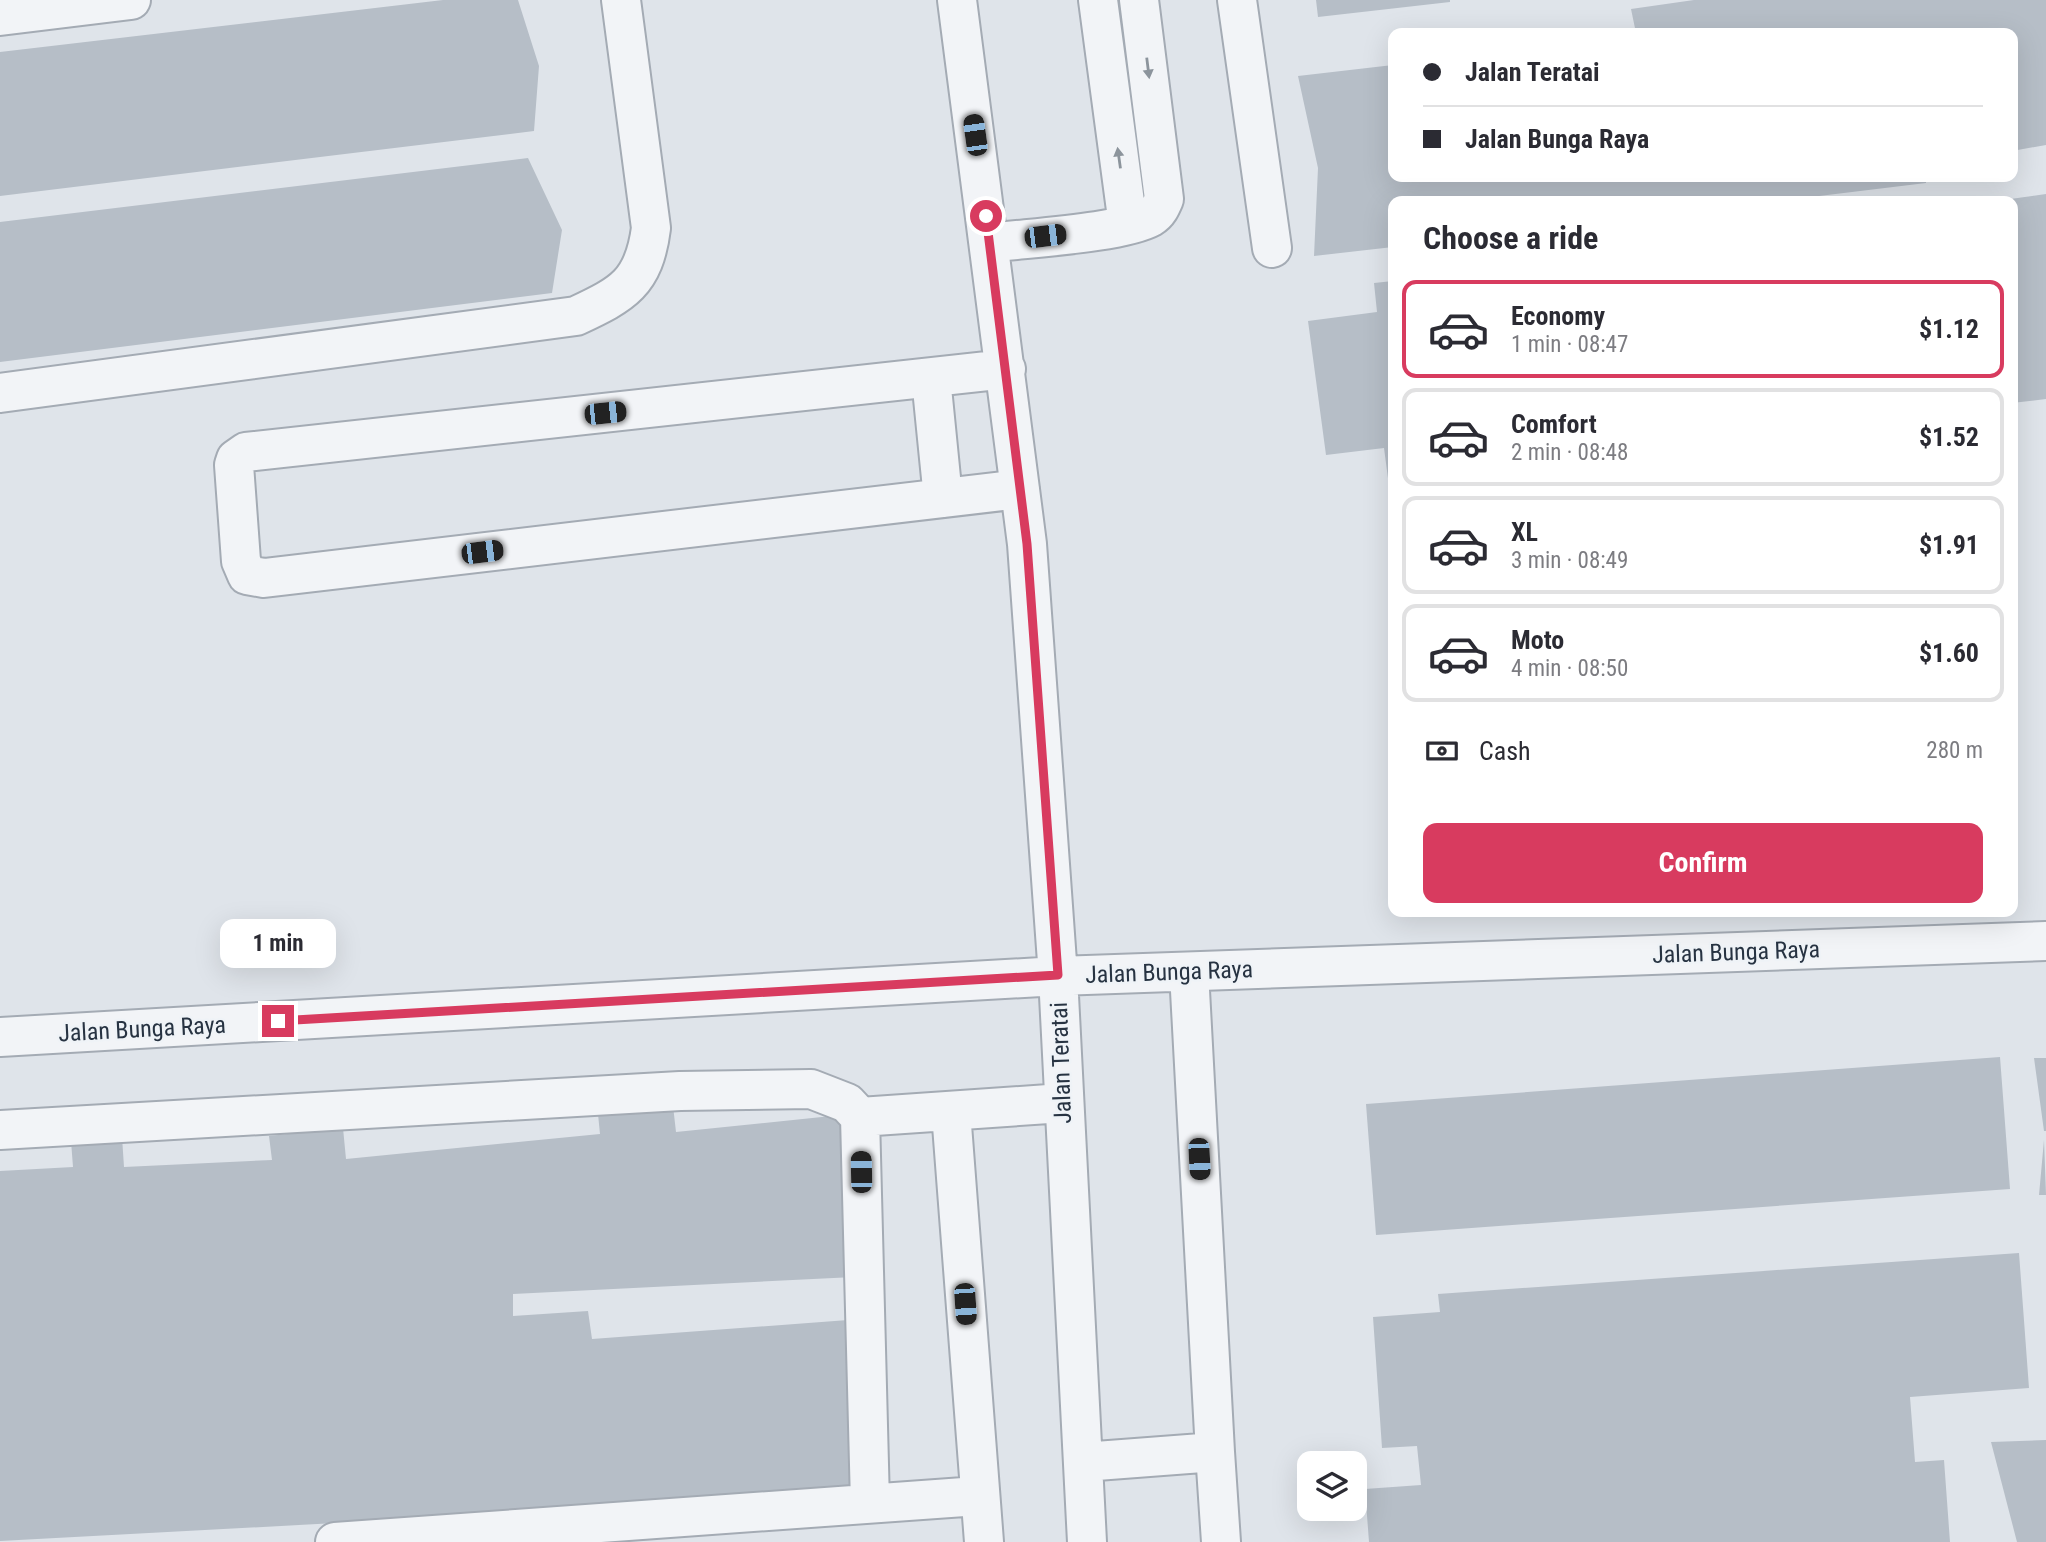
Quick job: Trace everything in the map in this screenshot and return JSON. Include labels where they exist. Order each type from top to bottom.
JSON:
[{"type":"street","points":[[0,16],[131,0]]},
{"type":"street","points":[[0,394],[576,316],[620,295],[647,259],[651,228],[621,0]]},
{"type":"street","name":"Jalan Teratai","points":[[957,0],[1020,489],[1058,975],[1087,1542]]},
{"type":"street","points":[[1098,0],[1128,225]]},
{"type":"street","points":[[990,243],[1128,225],[1153,216],[1164,199],[1139,0]]},
{"type":"street","points":[[1237,0],[1272,248]]},
{"type":"street","points":[[1006,369],[246,452],[236,459],[234,465],[241,561],[247,575],[264,578],[1020,489]]},
{"type":"street","points":[[931,378],[943,498]]},
{"type":"street","name":"Jalan Bunga Raya","points":[[0,1037],[1058,975],[2046,940]]},
{"type":"street","points":[[1189,972],[1221,1542]]},
{"type":"street","points":[[0,1130],[680,1091],[811,1089],[848,1103],[860,1116],[870,1503]]},
{"type":"street","points":[[860,1116],[1063,1103]]},
{"type":"street","points":[[951,1112],[978,1496],[984,1542]]},
{"type":"street","points":[[1083,1462],[1215,1452]]},
{"type":"street","points":[[335,1542],[978,1496]]},
{"type":"building","points":[[443,0],[518,0],[539,66],[534,131],[0,196],[0,52]]},
{"type":"building","points":[[1316,0],[1450,0],[1450,2],[1318,17]]},
{"type":"building","points":[[1694,0],[2046,0],[2046,145],[2018,150],[2018,28],[1635,28],[1631,9]]},
{"type":"building","points":[[1388,66],[1388,182],[1926,183],[1818,196],[1388,196],[1388,248],[1314,256],[1318,168],[1298,76]]},
{"type":"building","points":[[528,158],[562,230],[552,293],[0,362],[0,222]]},
{"type":"building","points":[[2046,194],[2046,399],[2018,402],[2018,198]]},
{"type":"building","points":[[1388,282],[1388,478],[1384,448],[1326,455],[1308,321],[1377,312],[1374,283]]},
{"type":"building","points":[[2000,1057],[2010,1189],[1376,1235],[1366,1104]]},
{"type":"building","points":[[2034,1058],[2046,1058],[2046,1131],[2044,1131]]},
{"type":"building","points":[[672,1097],[676,1132],[841,1115],[854,1277],[513,1294],[513,1316],[588,1311],[592,1339],[848,1320],[858,1495],[0,1541],[0,1171],[73,1167],[71,1141],[122,1137],[124,1167],[272,1160],[269,1136],[343,1128],[346,1159],[600,1134],[597,1104]]},
{"type":"building","points":[[2044,1140],[2046,1195],[2039,1195]]},
{"type":"building","points":[[2019,1253],[2029,1388],[1910,1397],[1915,1462],[1944,1460],[1950,1542],[1369,1542],[1367,1489],[1421,1485],[1417,1446],[1382,1448],[1373,1317],[1440,1312],[1438,1294]]},
{"type":"building","points":[[2046,1440],[2046,1542],[2017,1542],[1991,1442]]},
{"type":"route","points":[[278,1021],[1058,975],[1027,544],[986,216]]}]
